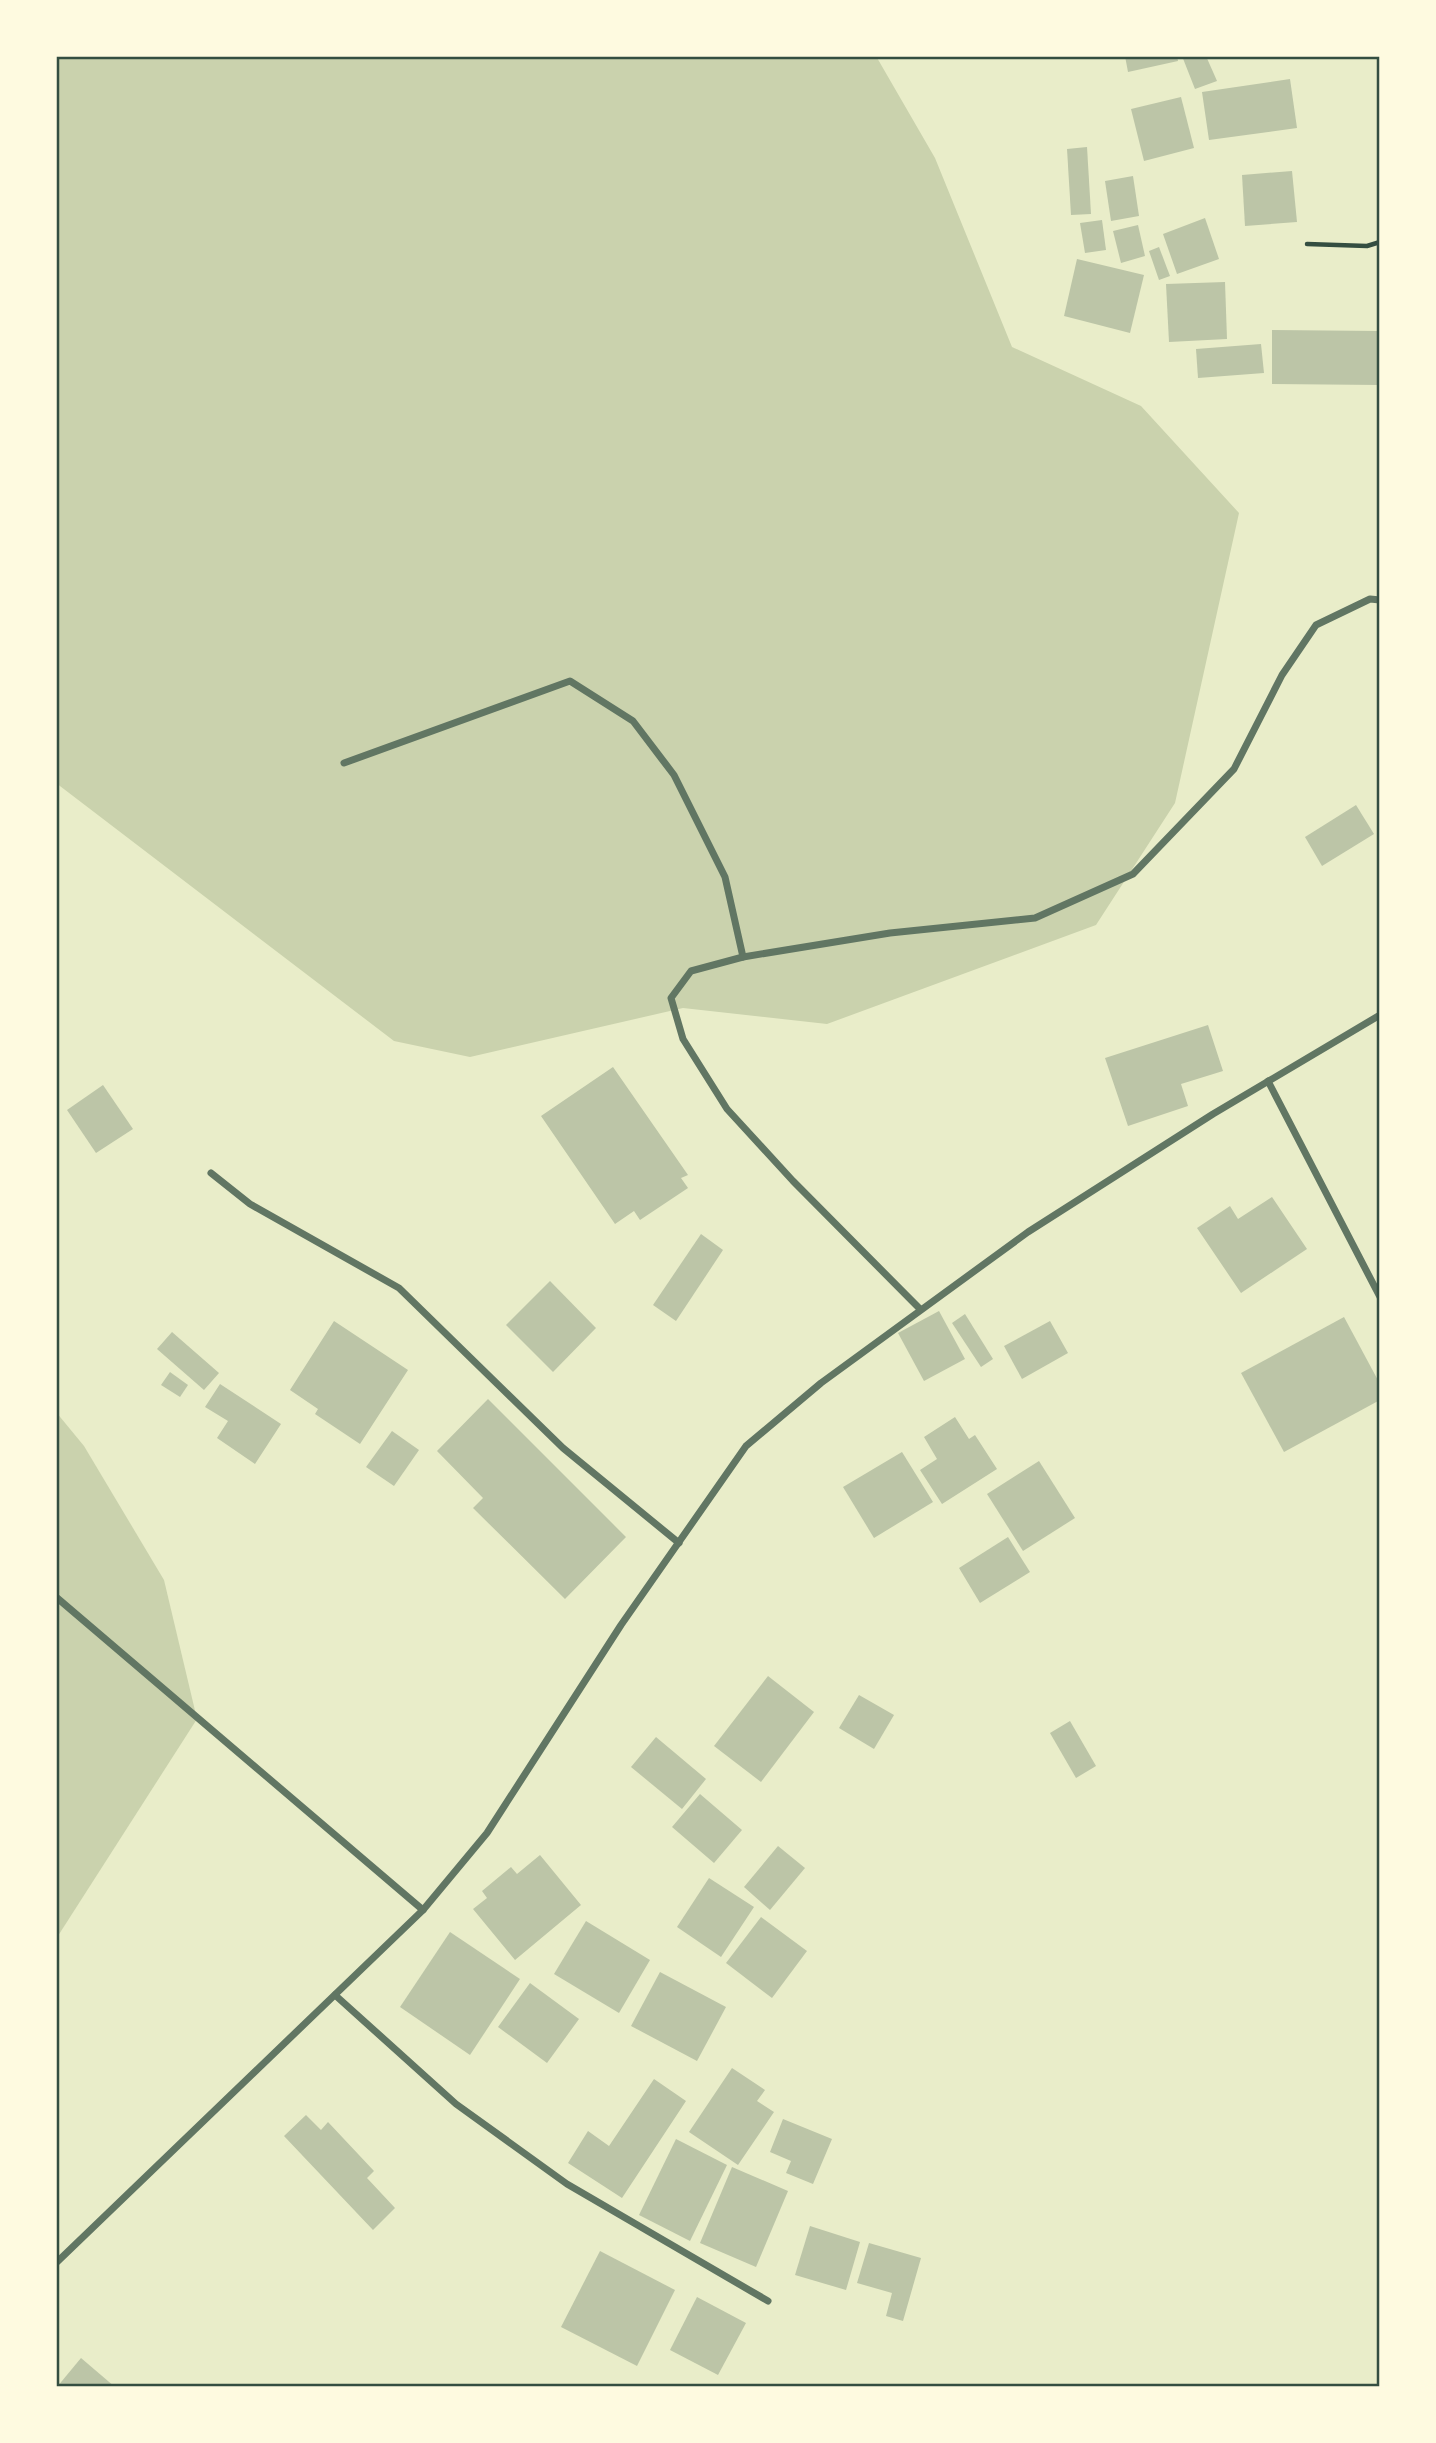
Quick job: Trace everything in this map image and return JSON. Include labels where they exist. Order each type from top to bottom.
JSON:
[{"type":"street","points":[[920,1309],[727,1110],[683,1039],[671,998],[691,971],[743,957],[890,933],[1035,918],[1133,874],[1234,769],[1282,675],[1316,625],[1370,599],[1380,600]]},
{"type":"street","points":[[344,763],[570,681],[633,721],[674,775],[725,877],[743,957]]},
{"type":"street","points":[[56,2263],[423,1910],[486,1833],[621,1625],[746,1446],[821,1383],[1028,1232],[1268,1081],[1380,1015]]},
{"type":"street","points":[[1268,1081],[1380,1297]]},
{"type":"street","points":[[211,1173],[250,1204],[399,1288],[563,1448],[679,1543]]},
{"type":"street","points":[[56,1597],[423,1910]]},
{"type":"street","points":[[335,1995],[456,2104],[567,2185],[768,2301]]},
{"type":"path","points":[[1307,244],[1367,246],[1380,242]]},
{"type":"green space","points":[[56,56],[876,56],[935,158],[1012,347],[1141,406],[1239,513],[1175,803],[1096,925],[827,1024],[683,1008],[470,1057],[394,1041],[56,783]]},
{"type":"green space","points":[[56,1412],[84,1446],[164,1580],[197,1719],[56,1939]]},
{"type":"building","points":[[1125,56],[1177,56],[1178,61],[1128,72]]},
{"type":"building","points":[[1182,56],[1206,56],[1217,81],[1195,89]]},
{"type":"building","points":[[1290,79],[1297,128],[1209,140],[1202,92]]},
{"type":"building","points":[[1181,97],[1194,148],[1144,161],[1131,109]]},
{"type":"building","points":[[1087,147],[1091,214],[1071,215],[1067,149]]},
{"type":"building","points":[[1292,171],[1297,222],[1245,226],[1242,175]]},
{"type":"building","points":[[1133,176],[1139,216],[1111,221],[1105,181]]},
{"type":"building","points":[[1205,218],[1219,259],[1177,274],[1163,234]]},
{"type":"building","points":[[1102,220],[1106,250],[1085,253],[1080,223]]},
{"type":"building","points":[[1138,225],[1145,256],[1121,263],[1113,231]]},
{"type":"building","points":[[1159,247],[1170,276],[1159,280],[1149,251]]},
{"type":"building","points":[[1077,259],[1144,275],[1130,333],[1064,316]]},
{"type":"building","points":[[1225,282],[1227,339],[1169,342],[1166,284]]},
{"type":"building","points":[[1272,330],[1380,331],[1380,385],[1272,384]]},
{"type":"building","points":[[1261,344],[1264,373],[1198,378],[1196,349]]},
{"type":"building","points":[[1356,805],[1374,834],[1322,866],[1305,837]]},
{"type":"building","points":[[1208,1025],[1223,1071],[1181,1084],[1188,1106],[1128,1126],[1105,1058]]},
{"type":"building","points":[[613,1067],[688,1175],[681,1178],[688,1188],[640,1220],[634,1211],[615,1224],[541,1116]]},
{"type":"building","points":[[103,1085],[133,1129],[96,1153],[67,1110]]},
{"type":"building","points":[[1272,1197],[1307,1249],[1241,1293],[1197,1228],[1230,1206],[1238,1219]]},
{"type":"building","points":[[701,1234],[723,1250],[676,1321],[653,1305]]},
{"type":"building","points":[[550,1281],[596,1328],[553,1372],[506,1325]]},
{"type":"building","points":[[939,1311],[965,1359],[924,1381],[898,1333]]},
{"type":"building","points":[[965,1314],[993,1359],[981,1367],[952,1323]]},
{"type":"building","points":[[1344,1317],[1380,1384],[1380,1400],[1284,1452],[1241,1373]]},
{"type":"building","points":[[334,1321],[408,1370],[360,1444],[315,1414],[318,1409],[290,1390]]},
{"type":"building","points":[[1050,1321],[1068,1353],[1022,1379],[1004,1346]]},
{"type":"building","points":[[172,1332],[219,1373],[204,1390],[157,1349]]},
{"type":"building","points":[[170,1372],[188,1385],[180,1397],[161,1385]]},
{"type":"building","points":[[220,1384],[281,1424],[255,1464],[217,1438],[228,1421],[205,1407]]},
{"type":"building","points":[[488,1399],[626,1537],[565,1599],[473,1508],[483,1498],[437,1451]]},
{"type":"building","points":[[955,1417],[969,1439],[975,1435],[997,1469],[942,1504],[920,1470],[937,1459],[924,1437]]},
{"type":"building","points":[[392,1431],[419,1450],[394,1486],[366,1467]]},
{"type":"building","points":[[902,1452],[933,1502],[874,1538],[843,1487]]},
{"type":"building","points":[[1039,1461],[1075,1518],[1023,1551],[987,1494]]},
{"type":"building","points":[[1008,1537],[1030,1572],[980,1603],[959,1568]]},
{"type":"building","points":[[768,1676],[814,1712],[761,1782],[714,1746]]},
{"type":"building","points":[[859,1695],[894,1715],[874,1749],[839,1728]]},
{"type":"building","points":[[1070,1721],[1096,1766],[1076,1778],[1050,1733]]},
{"type":"building","points":[[656,1737],[706,1779],[682,1809],[631,1767]]},
{"type":"building","points":[[700,1794],[742,1830],[714,1863],[672,1827]]},
{"type":"building","points":[[778,1846],[805,1868],[770,1910],[744,1887]]},
{"type":"building","points":[[540,1855],[581,1905],[515,1960],[473,1909],[487,1898],[482,1891],[511,1867],[517,1874]]},
{"type":"building","points":[[709,1878],[754,1907],[721,1957],[677,1927]]},
{"type":"building","points":[[761,1917],[807,1951],[772,1998],[726,1963]]},
{"type":"building","points":[[586,1921],[650,1960],[619,2013],[554,1974]]},
{"type":"building","points":[[450,1932],[520,1979],[470,2055],[400,2007]]},
{"type":"building","points":[[660,1972],[726,2007],[697,2061],[631,2026]]},
{"type":"building","points":[[530,1983],[579,2019],[547,2063],[498,2027]]},
{"type":"building","points":[[732,2068],[765,2090],[757,2101],[774,2112],[738,2165],[689,2132]]},
{"type":"building","points":[[654,2079],[686,2101],[622,2198],[568,2163],[588,2131],[609,2146]]},
{"type":"building","points":[[306,2115],[321,2130],[328,2122],[374,2171],[367,2178],[395,2208],[373,2230],[284,2136]]},
{"type":"building","points":[[783,2119],[832,2139],[813,2184],[786,2173],[791,2161],[770,2152]]},
{"type":"building","points":[[676,2139],[727,2165],[690,2241],[639,2215]]},
{"type":"building","points":[[732,2167],[788,2191],[756,2267],[700,2243]]},
{"type":"building","points":[[810,2226],[860,2242],[846,2290],[795,2275]]},
{"type":"building","points":[[869,2243],[921,2258],[903,2321],[886,2316],[892,2293],[857,2283]]},
{"type":"building","points":[[600,2251],[675,2290],[637,2366],[561,2327]]},
{"type":"building","points":[[697,2297],[746,2323],[718,2375],[670,2350]]},
{"type":"building","points":[[81,2358],[115,2387],[57,2387]]}]
